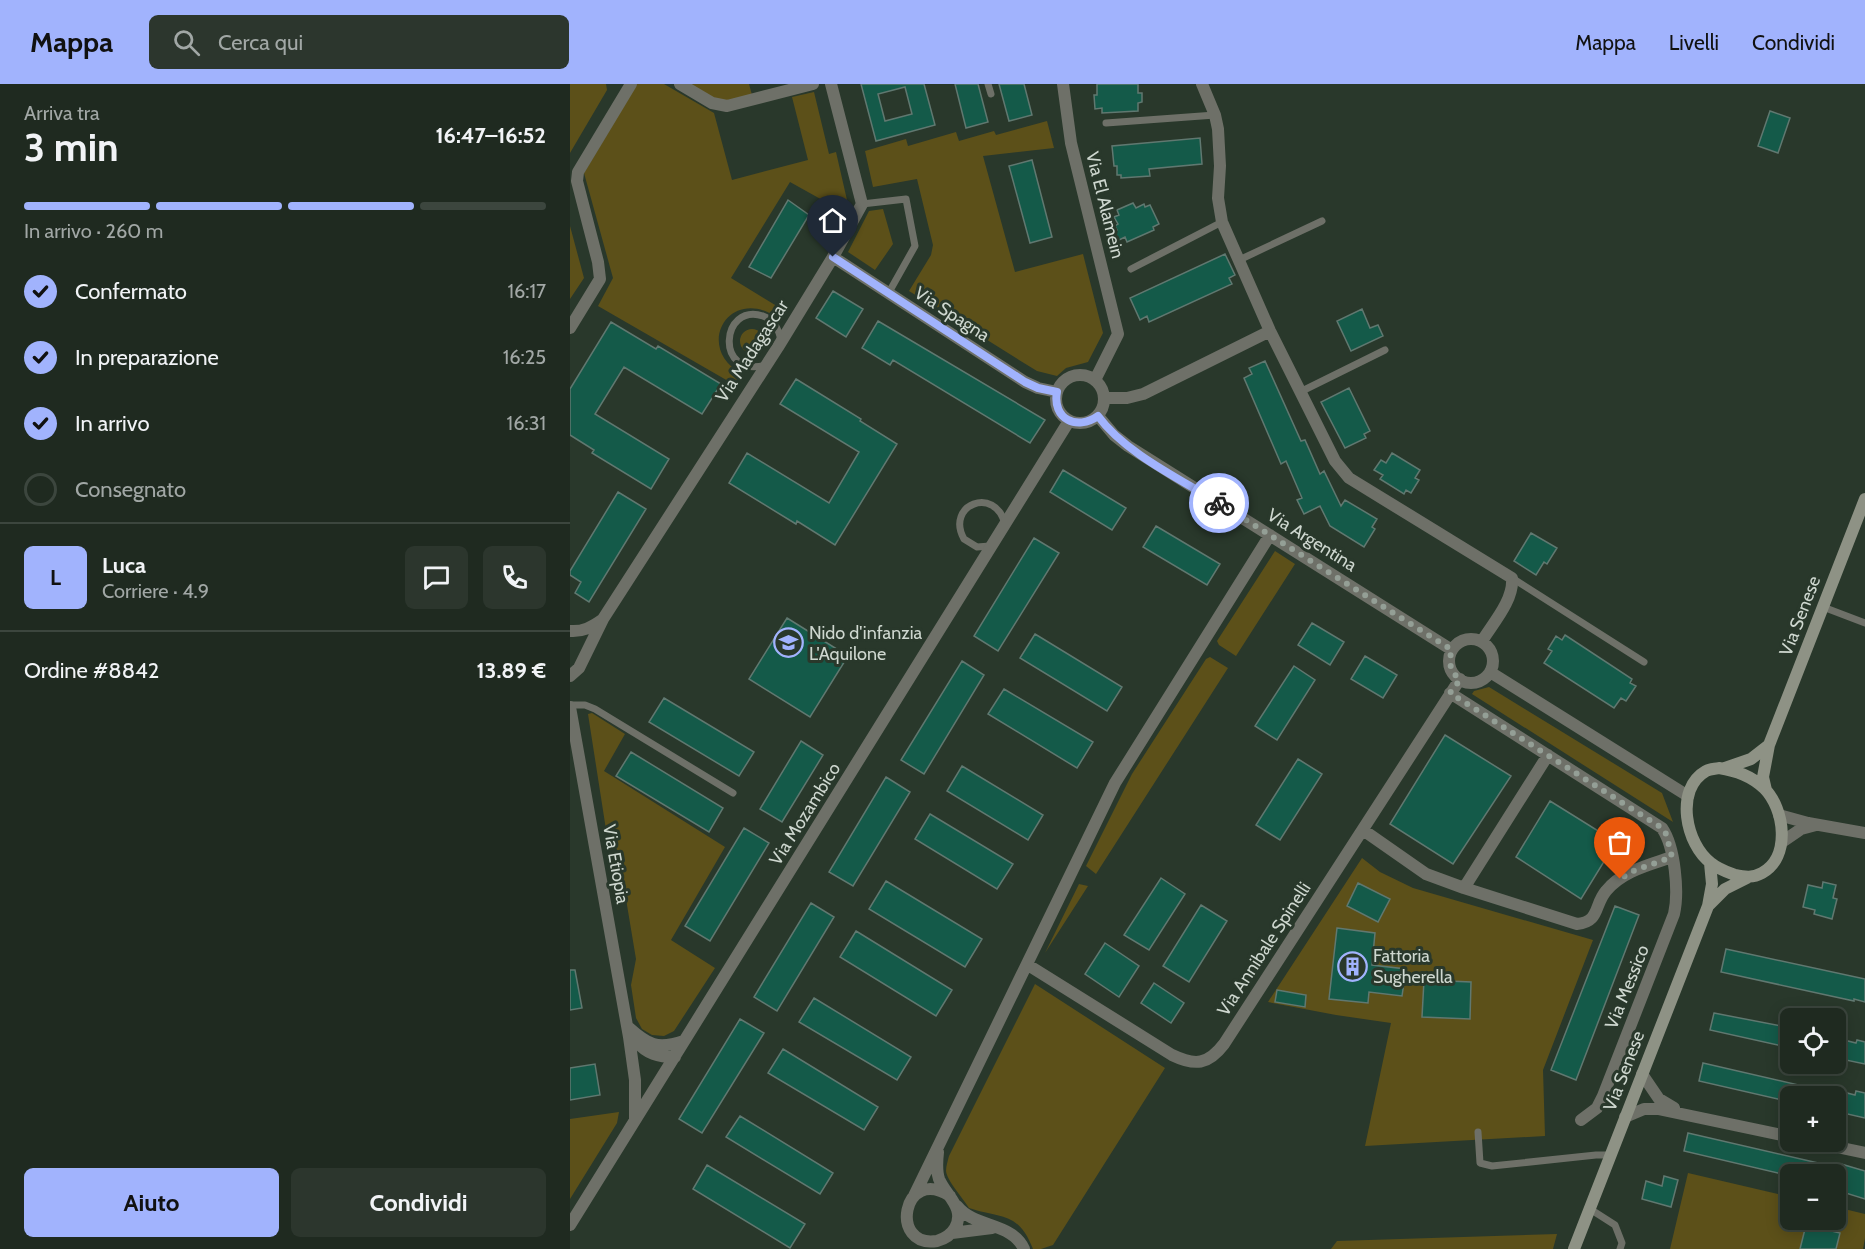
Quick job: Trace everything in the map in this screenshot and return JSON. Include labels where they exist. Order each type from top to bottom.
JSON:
[{"type":"main road","name":"Via Senese","points":[[1766,790],[1763,777],[1769,745],[1865,499]]},
{"type":"main road","points":[[1724,769],[1748,776],[1766,790],[1782,824],[1782,842],[1775,860],[1762,873],[1747,878],[1726,872],[1710,863],[1696,845],[1690,830],[1687,812],[1688,796],[1696,779],[1707,771],[1724,769],[1751,759],[1769,745]]},
{"type":"main road","name":"Via Senese","points":[[1574,1249],[1708,906],[1712,884],[1710,863]]},
{"type":"main road","name":"Via Senese","points":[[1708,906],[1725,889],[1747,878]]},
{"type":"street","points":[[570,328],[600,279],[598,262],[577,181],[578,172],[631,84]]},
{"type":"street","points":[[680,84],[712,103],[727,106],[813,84]]},
{"type":"street","points":[[831,84],[862,204]]},
{"type":"street","name":"Via El Alamein","points":[[1063,84],[1071,143],[1118,334],[1095,380]]},
{"type":"street","points":[[1202,84],[1215,115],[1218,129],[1220,166],[1218,198],[1222,222],[1270,331],[1335,461],[1349,478],[1512,578],[1512,587],[1507,601],[1482,641]]},
{"type":"street","name":"Via Madagascar","points":[[570,676],[579,668],[603,619],[781,341],[833,257],[862,204]]},
{"type":"street","name":"Via Spagna","points":[[833,257],[888,295],[1025,382],[1038,388],[1057,392]]},
{"type":"street","points":[[1105,399],[1127,398],[1143,394],[1270,331]]},
{"type":"street","points":[[1080,375],[1095,380],[1105,399],[1098,416],[1084,423],[1069,421],[1059,411],[1056,399],[1061,385],[1073,376],[1080,375]]},
{"type":"street","name":"Via Argentina","points":[[1098,416],[1107,429],[1128,446],[1452,650]]},
{"type":"street","name":"Via Mozambico","points":[[570,1225],[1069,421]]},
{"type":"street","points":[[915,1196],[928,1189],[936,1189],[953,1200],[958,1220],[952,1233],[946,1238],[931,1242],[916,1236],[911,1231],[906,1216],[907,1209],[1115,783],[1270,536]]},
{"type":"street","points":[[570,631],[592,627],[603,619]]},
{"type":"street","points":[[1465,640],[1482,641],[1493,655],[1490,672],[1480,681],[1460,680],[1449,663],[1452,650],[1465,640]]},
{"type":"street","points":[[1490,672],[1688,796]]},
{"type":"street","name":"Via Annibale Spinelli","points":[[1028,964],[1172,1055],[1185,1061],[1207,1060],[1224,1044],[1460,680]]},
{"type":"street","name":"Via Messico","points":[[1450,693],[1662,828],[1666,834],[1677,894],[1674,914],[1603,1096],[1597,1108],[1581,1120]]},
{"type":"street","name":"Via Etiopia","points":[[570,706],[627,1027],[635,1080],[635,1120]]},
{"type":"street","points":[[1464,888],[1548,755]]},
{"type":"street","points":[[1779,815],[1865,833]]},
{"type":"street","points":[[1782,842],[1801,829],[1820,825]]},
{"type":"street","points":[[1363,830],[1426,874],[1577,924],[1591,920],[1605,892],[1620,879],[1633,871],[1672,857]]},
{"type":"street","points":[[627,1027],[640,1038],[658,1046],[670,1046],[684,1041]]},
{"type":"street","name":"Via Etiopia","points":[[627,1027],[643,1049],[655,1056],[675,1057]]},
{"type":"street","points":[[1642,1074],[1659,1099],[1686,1113]]},
{"type":"street","points":[[1625,1117],[1648,1108],[1686,1113],[1780,1134]]},
{"type":"street","points":[[939,1147],[940,1180],[953,1200],[966,1215],[1008,1232],[1021,1242],[1024,1249]]},
{"type":"street","points":[[1846,1149],[1865,1153]]},
{"type":"street","points":[[952,1233],[996,1227]]},
{"type":"lane","points":[[988,84],[991,94]]},
{"type":"lane","points":[[1106,123],[1215,115]]},
{"type":"lane","points":[[862,204],[906,198],[915,246],[888,295]]},
{"type":"lane","points":[[1239,260],[1322,221]]},
{"type":"lane","points":[[1131,269],[1222,222]]},
{"type":"lane","points":[[766,365],[757,367],[740,363],[729,349],[730,331],[742,318],[759,315],[775,324],[781,341]]},
{"type":"lane","points":[[1300,392],[1385,350]]},
{"type":"lane","points":[[992,545],[977,547],[964,539],[959,525],[964,510],[970,505],[985,502],[999,510],[1005,524]]},
{"type":"lane","points":[[1512,578],[1644,662]]},
{"type":"lane","points":[[1823,607],[1865,623]]},
{"type":"lane","points":[[570,706],[585,705],[595,709],[733,793]]},
{"type":"lane","points":[[1478,1132],[1480,1163],[1492,1166],[1610,1155]]},
{"type":"lane","points":[[1590,1209],[1615,1225],[1622,1243],[1620,1249]]},
{"type":"shaded area","points":[[570,84],[606,84],[607,90],[570,153]]},
{"type":"shaded area","points":[[637,84],[664,84],[714,113],[732,180],[808,160],[792,97],[814,92],[829,154],[836,152],[847,200],[842,211],[790,182],[731,278],[780,308],[775,316],[758,309],[743,309],[731,315],[723,324],[719,337],[720,350],[728,363],[742,374],[735,385],[598,306],[613,278],[584,173]]},
{"type":"shaded area","points":[[689,84],[749,84],[752,95],[721,103]]},
{"type":"shaded area","points":[[1047,121],[1054,148],[983,156],[1015,272],[1083,254],[1103,333],[1088,362],[1066,368],[1057,376],[1037,371],[909,291],[931,255],[933,245],[917,179],[873,187],[865,151],[906,139],[908,146],[956,132],[959,141],[994,131],[996,135]]},
{"type":"shaded area","points":[[883,209],[893,244],[875,270],[848,252],[869,211]]},
{"type":"shaded area","points":[[570,226],[584,278],[570,299]]},
{"type":"shaded area","points":[[752,329],[761,332],[764,341],[761,350],[752,353],[743,350],[740,341],[743,332]]},
{"type":"shaded area","points":[[1275,551],[1295,564],[1236,656],[1219,645],[1217,641]]},
{"type":"shaded area","points":[[1210,657],[1228,668],[1096,874],[1086,866],[1132,774],[1206,659]]},
{"type":"shaded area","points":[[1489,687],[1662,793],[1673,822],[1472,694],[1474,691]]},
{"type":"shaded area","points":[[592,713],[625,734],[604,771],[725,847],[671,940],[715,968],[674,1031],[664,1036],[652,1035],[642,1029],[636,1018],[631,985],[636,959],[618,851],[607,836],[588,714]]},
{"type":"shaded area","points":[[1362,858],[1380,872],[1413,888],[1593,940],[1543,1070],[1545,1136],[1365,1146],[1391,1023],[1268,1002]]},
{"type":"shaded area","points":[[1079,884],[1088,886],[1045,953]]},
{"type":"shaded area","points":[[1035,984],[1165,1068],[1053,1245],[1041,1249],[1033,1249],[1021,1228],[1008,1218],[969,1208],[946,1171],[949,1156]]},
{"type":"shaded area","points":[[619,1112],[617,1123],[570,1199],[570,1119]]},
{"type":"shaded area","points":[[1688,1173],[1780,1194],[1780,1230],[1846,1230],[1846,1209],[1865,1214],[1863,1249],[1670,1249]]},
{"type":"shaded area","points":[[1557,1234],[1553,1249],[1331,1249],[1337,1241]]},
{"type":"building","points":[[861,84],[924,84],[935,125],[876,141]],"holes":[[[905,87],[912,114],[885,121],[878,94]]]},
{"type":"building","points":[[955,84],[978,84],[988,122],[966,128]]},
{"type":"building","points":[[999,84],[1024,84],[1032,115],[1009,121]]},
{"type":"building","points":[[1097,84],[1138,84],[1138,93],[1142,93],[1142,102],[1138,103],[1138,111],[1102,113],[1102,108],[1095,109],[1094,95],[1097,95]]},
{"type":"building","points":[[1770,111],[1790,118],[1778,153],[1758,146]]},
{"type":"building","points":[[1200,138],[1202,164],[1149,169],[1150,176],[1121,178],[1121,175],[1117,175],[1112,146]]},
{"type":"building","points":[[1032,160],[1052,237],[1030,243],[1009,166]]},
{"type":"building","points":[[788,200],[809,215],[771,278],[749,267]]},
{"type":"building","points":[[1133,203],[1136,208],[1144,204],[1145,207],[1150,205],[1159,224],[1153,227],[1154,230],[1127,242],[1125,237],[1119,240],[1114,231],[1117,230],[1115,226],[1118,224],[1114,217],[1119,215],[1117,210]]},
{"type":"building","points":[[1225,254],[1235,275],[1229,278],[1232,284],[1149,322],[1147,316],[1140,320],[1130,298]]},
{"type":"building","points":[[833,291],[863,309],[846,337],[816,318]]},
{"type":"building","points":[[1362,309],[1370,328],[1378,325],[1383,336],[1351,351],[1337,321]]},
{"type":"building","points":[[878,321],[1045,420],[1030,443],[893,360],[890,365],[862,348]]},
{"type":"building","points":[[611,322],[656,349],[658,346],[721,384],[702,414],[624,367],[595,414],[669,459],[651,489],[592,453],[594,450],[570,435],[570,389]]},
{"type":"building","points":[[1265,361],[1301,441],[1305,440],[1320,474],[1324,471],[1341,506],[1345,500],[1377,519],[1372,527],[1375,529],[1364,547],[1330,526],[1320,506],[1304,514],[1297,500],[1302,498],[1286,461],[1281,464],[1244,378],[1252,374],[1249,368]]},
{"type":"building","points":[[796,379],[897,444],[835,545],[729,483],[747,453],[829,503],[859,452],[780,404]]},
{"type":"building","points":[[1349,388],[1370,431],[1364,434],[1366,438],[1345,448],[1321,402]]},
{"type":"building","points":[[1392,453],[1420,470],[1415,478],[1419,480],[1411,493],[1406,490],[1404,494],[1380,479],[1383,475],[1374,470],[1381,460],[1386,463]]},
{"type":"building","points":[[1063,470],[1126,508],[1112,530],[1050,492]]},
{"type":"building","points":[[618,492],[646,509],[589,602],[575,593],[581,582],[570,575],[570,571]]},
{"type":"building","points":[[1156,526],[1220,564],[1207,585],[1143,547]]},
{"type":"building","points":[[1531,533],[1557,548],[1547,564],[1544,562],[1536,575],[1514,561]]},
{"type":"building","points":[[1034,538],[1059,553],[998,651],[974,636]]},
{"type":"building","points":[[787,618],[848,656],[810,717],[749,679]]},
{"type":"building","points":[[1312,623],[1344,642],[1330,665],[1298,645]]},
{"type":"building","points":[[1035,634],[1122,687],[1107,711],[1020,658]]},
{"type":"building","points":[[1565,635],[1632,679],[1630,683],[1636,686],[1626,701],[1621,698],[1614,708],[1544,663],[1552,651],[1548,649],[1556,636],[1562,640]]},
{"type":"building","points":[[1365,656],[1397,675],[1383,698],[1351,679]]},
{"type":"building","points":[[962,661],[984,675],[924,774],[901,760]]},
{"type":"building","points":[[1294,666],[1315,680],[1277,740],[1255,726]]},
{"type":"building","points":[[1004,689],[1093,742],[1077,768],[988,714]]},
{"type":"building","points":[[664,698],[754,752],[739,776],[649,722]]},
{"type":"building","points":[[1445,735],[1511,776],[1453,864],[1390,824]]},
{"type":"building","points":[[801,741],[823,755],[782,822],[760,809]]},
{"type":"building","points":[[631,752],[723,808],[709,832],[616,776]]},
{"type":"building","points":[[1298,759],[1322,774],[1280,840],[1256,825]]},
{"type":"building","points":[[962,766],[1043,815],[1028,840],[947,791]]},
{"type":"building","points":[[886,777],[910,792],[853,886],[829,872]]},
{"type":"building","points":[[1550,801],[1616,842],[1581,899],[1516,857]]},
{"type":"building","points":[[930,814],[1013,864],[997,889],[915,839]]},
{"type":"building","points":[[744,828],[769,843],[710,941],[685,926]]},
{"type":"building","points":[[1161,878],[1185,894],[1149,950],[1124,935]]},
{"type":"building","points":[[886,881],[982,939],[965,967],[869,909]]},
{"type":"building","points":[[1823,882],[1836,885],[1833,898],[1837,899],[1832,919],[1814,914],[1815,910],[1803,907],[1808,885],[1822,888]]},
{"type":"building","points":[[1358,883],[1390,899],[1378,922],[1347,906]]},
{"type":"building","points":[[811,903],[834,917],[777,1011],[754,997]]},
{"type":"building","points":[[1201,905],[1227,921],[1189,982],[1163,966]]},
{"type":"building","points":[[1615,906],[1639,915],[1576,1080],[1551,1070]]},
{"type":"building","name":"Fattoria Sugherella","points":[[1337,928],[1375,933],[1372,965],[1406,969],[1402,996],[1369,992],[1368,1003],[1329,999]]},
{"type":"building","points":[[856,931],[952,990],[936,1016],[840,957]]},
{"type":"building","points":[[1105,943],[1139,966],[1119,997],[1085,974]]},
{"type":"building","points":[[1726,949],[1865,979],[1865,1002],[1721,972]]},
{"type":"building","points":[[570,970],[575,970],[582,1008],[570,1010]]},
{"type":"building","points":[[1424,980],[1471,982],[1470,1019],[1422,1017]]},
{"type":"building","points":[[1154,983],[1184,1003],[1171,1023],[1141,1003]]},
{"type":"building","points":[[1277,990],[1306,995],[1305,1007],[1275,1002]]},
{"type":"building","points":[[814,998],[911,1057],[897,1080],[799,1022]]},
{"type":"building","points":[[1714,1013],[1780,1026],[1780,1046],[1710,1030]]},
{"type":"building","points":[[740,1019],[764,1033],[702,1133],[679,1119]]},
{"type":"building","points":[[1846,1040],[1865,1042],[1865,1064],[1846,1060]]},
{"type":"building","points":[[783,1049],[878,1107],[864,1130],[768,1073]]},
{"type":"building","points":[[1703,1063],[1803,1086],[1780,1086],[1780,1099],[1699,1081]]},
{"type":"building","points":[[595,1064],[600,1095],[570,1100],[570,1068]]},
{"type":"building","points":[[1856,1091],[1865,1093],[1865,1118],[1846,1114],[1847,1093],[1855,1095]]},
{"type":"building","points":[[740,1116],[833,1173],[820,1194],[726,1137]]},
{"type":"building","points":[[1688,1133],[1823,1164],[1780,1164],[1780,1173],[1684,1151]]},
{"type":"building","points":[[707,1165],[805,1224],[790,1248],[693,1189]]},
{"type":"building","points":[[1846,1165],[1865,1171],[1865,1199],[1846,1193]]},
{"type":"building","points":[[1664,1176],[1678,1180],[1671,1207],[1642,1199],[1646,1181],[1662,1186]]},
{"type":"building","points":[[1805,1230],[1827,1230],[1840,1233],[1836,1249],[1800,1249]]},
{"type":"way so far","points":[[1219,503],[1452,650],[1449,663],[1460,680],[1450,693],[1662,828],[1669,842],[1672,857],[1633,871],[1620,879]]},
{"type":"place","name":"Nido d'infanzia L'Aquilone","points":[[788,643]]},
{"type":"place","name":"Fattoria Sugherella","points":[[1352,966]]},
{"type":"route","points":[[833,257],[888,295],[1025,382],[1038,388],[1057,392],[1059,411],[1069,421],[1084,423],[1098,416],[1107,429],[1128,446],[1219,503]]}]
